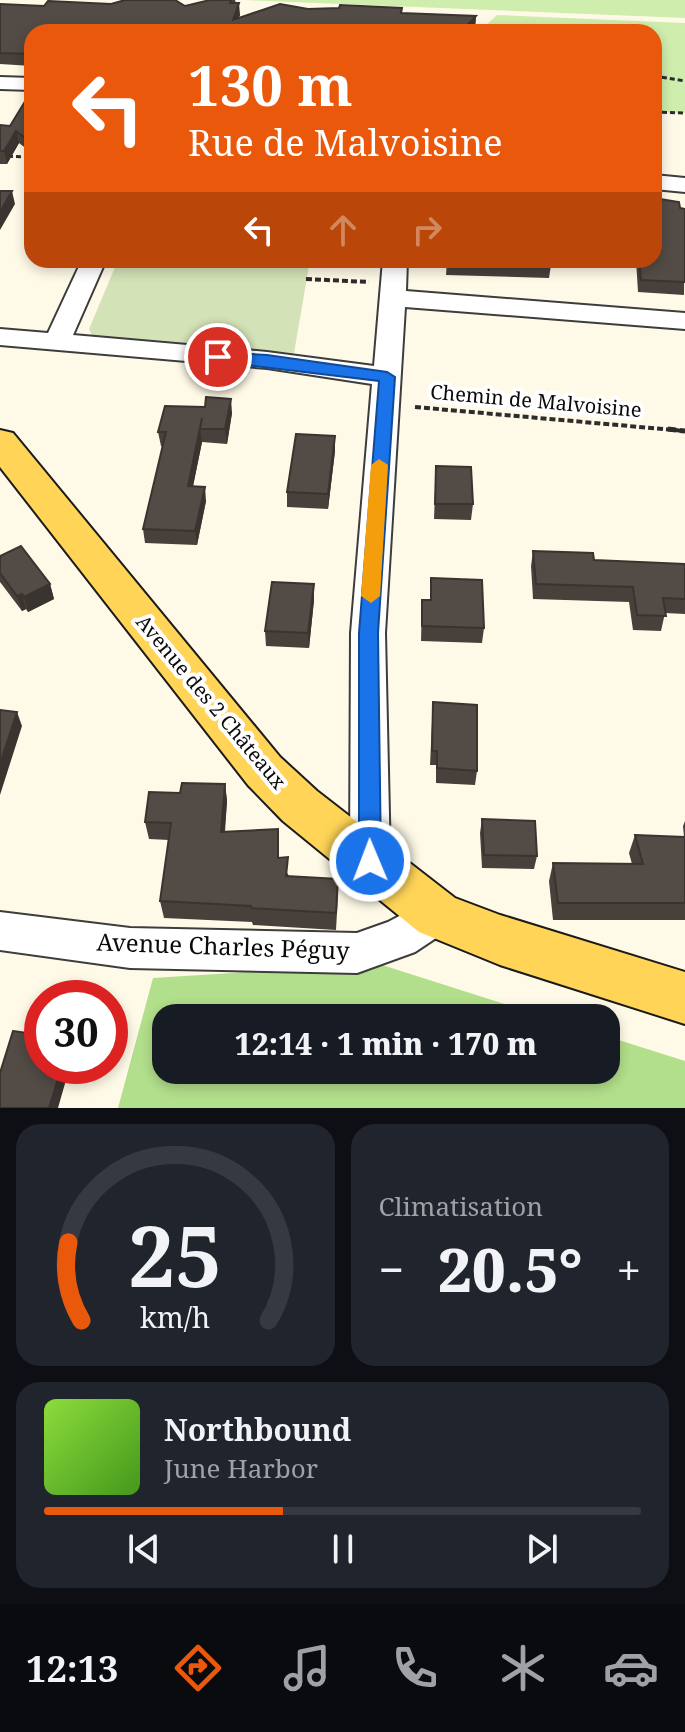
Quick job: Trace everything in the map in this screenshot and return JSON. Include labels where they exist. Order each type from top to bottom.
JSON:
[{"type":"main road","name":"Avenue des 2 Châteaux","points":[[0,442],[264,771],[300,806],[437,915],[500,940],[685,998]]},
{"type":"street","points":[[0,83],[24,84]]},
{"type":"street","points":[[662,183],[685,185]]},
{"type":"street","points":[[57,342],[90,268]]},
{"type":"street","points":[[370,861],[368,633],[394,280],[685,321]]},
{"type":"street","points":[[0,337],[267,360],[385,391]]},
{"type":"street","name":"Avenue Charles Péguy","points":[[0,931],[130,948],[357,953],[400,938],[437,915]]},
{"type":"path","points":[[662,77],[685,81]]},
{"type":"path","points":[[662,112],[685,113]]},
{"type":"path","points":[[0,156],[24,157]]},
{"type":"path","points":[[306,279],[394,280]]},
{"type":"path","name":"Chemin de Malvoisine","points":[[385,391],[685,431]]},
{"type":"green space","points":[[244,0],[685,0],[685,18]]},
{"type":"green space","points":[[497,15],[685,23],[685,113],[662,112],[662,24],[487,24]]},
{"type":"green space","points":[[115,268],[309,268],[294,353],[192,348],[93,337],[89,329]]},
{"type":"green space","points":[[379,964],[504,1004],[152,1004],[152,1084],[620,1084],[620,1040],[685,1061],[685,1108],[118,1108],[124,1084],[128,1084],[128,1071],[153,978]]},
{"type":"building","points":[[125,0],[175,0],[185,6],[210,0],[231,0],[230,3],[239,3],[233,20],[280,4],[308,9],[339,8],[340,5],[402,8],[401,13],[476,16],[468,24],[24,24],[24,54],[0,53],[0,4],[44,6],[48,1],[111,4]]},
{"type":"building","points":[[24,103],[24,137],[16,131],[4,151],[0,151],[0,125],[10,126]]},
{"type":"building","points":[[0,191],[12,191],[0,212]]},
{"type":"building","points":[[662,199],[679,202],[680,208],[685,209],[685,282],[641,280],[640,268],[662,268]]},
{"type":"building","points":[[206,397],[231,399],[225,429],[200,429],[202,418],[188,486],[205,487],[195,531],[143,529],[166,432],[158,432],[165,406],[205,407]]},
{"type":"building","points":[[296,434],[335,436],[328,494],[287,492]]},
{"type":"building","points":[[436,466],[471,467],[473,504],[435,504]]},
{"type":"building","points":[[21,546],[50,584],[24,597],[22,594],[17,596],[0,573],[0,556]]},
{"type":"building","points":[[533,551],[593,553],[594,560],[685,564],[685,599],[663,598],[666,616],[637,615],[633,587],[536,584]]},
{"type":"building","points":[[431,578],[482,580],[484,628],[422,626],[422,600],[431,600]]},
{"type":"building","points":[[272,582],[314,584],[308,633],[265,631]]},
{"type":"building","points":[[433,702],[477,705],[477,771],[437,768],[437,751],[432,751]]},
{"type":"building","points":[[0,710],[17,712],[0,764]]},
{"type":"building","points":[[182,783],[225,784],[221,832],[278,829],[278,858],[288,857],[286,876],[338,879],[336,913],[160,901],[171,823],[145,822],[149,792],[180,793]]},
{"type":"building","points":[[482,819],[535,821],[537,856],[484,855]]},
{"type":"building","points":[[635,835],[685,837],[685,903],[558,903],[553,863],[643,864]]},
{"type":"building","points":[[13,1031],[24,1033],[24,1084],[56,1084],[49,1108],[0,1108],[0,1073]]},
{"type":"slow traffic","points":[[371,596],[379,465]]},
{"type":"route","points":[[218,357],[267,360],[387,377],[368,633],[370,861]]}]
